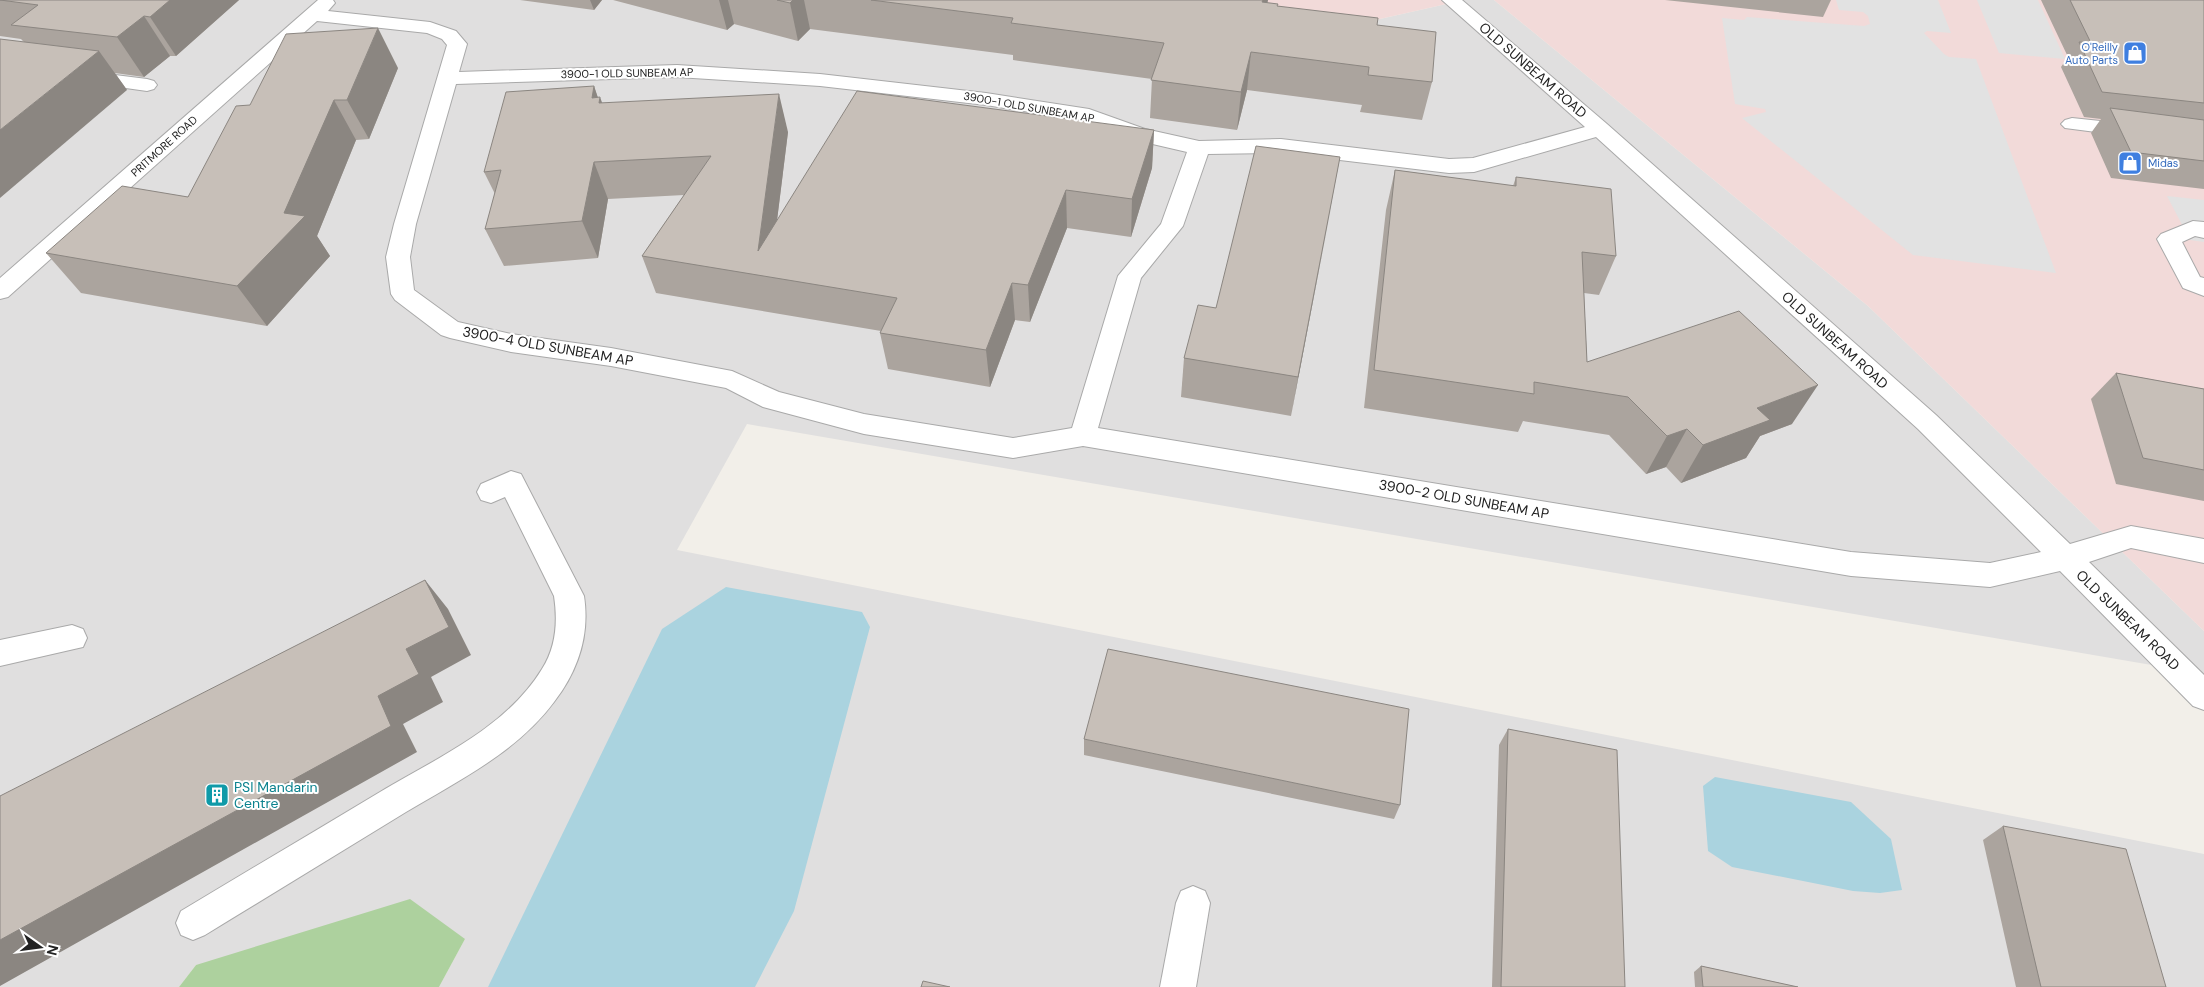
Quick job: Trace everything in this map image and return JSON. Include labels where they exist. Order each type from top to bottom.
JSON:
[{"type":"street","name":"OLD SUNBEAM ROAD","points":[[1451,0],[1600,129],[1926,422],[2179,669],[2204,696]]},
{"type":"street","name":"3900-4 OLD SUNBEAM AP","points":[[320,8],[430,28],[450,35],[458,44],[405,224],[398,257],[403,294],[450,329],[512,343],[610,357],[732,380],[772,400],[864,424]]},
{"type":"street","name":"PRITMORE ROAD","points":[[0,291],[320,8]]},
{"type":"street","name":"3900-1 OLD SUNBEAM AP","points":[[449,78],[677,71],[820,80],[986,98],[1089,115],[1139,134],[1199,148],[1281,146],[1449,166],[1474,165],[1600,129]]},
{"type":"street","points":[[68,75],[147,85]]},
{"type":"street","points":[[2072,124],[2204,140]]},
{"type":"street","points":[[1083,436],[1130,276],[1172,226],[1199,148]]},
{"type":"street","points":[[2204,230],[2193,228],[2169,238],[2191,282],[2204,288]]},
{"type":"street","name":"3900-2 OLD SUNBEAM AP","points":[[864,424],[1013,448],[1083,436],[1851,564],[1990,575],[2064,558],[2131,537],[2204,551]]},
{"type":"street","points":[[193,923],[458,764],[502,732],[528,710],[554,678],[566,654],[571,634],[573,613],[569,596],[511,482],[490,492]]},
{"type":"street","points":[[0,653],[72,638]]},
{"type":"street","points":[[1178,987],[1193,903]]},
{"type":"shaded area","points":[[0,0],[1075,0],[1331,30],[1464,0],[1494,0],[1868,306],[2204,631],[2204,674],[747,424],[677,550],[2204,854],[2204,987],[439,987],[465,939],[196,965],[179,987],[0,987]]},
{"type":"shaded area","points":[[1075,0],[1464,0],[1331,30]]},
{"type":"shaded area","points":[[1494,0],[2204,0],[2204,631],[1868,306]]},
{"type":"shaded area","points":[[1836,0],[1938,0],[1951,33],[1927,31],[1924,33],[1949,57],[1976,59],[2056,273],[1913,255],[1742,118],[1766,112],[1765,109],[1735,104],[1722,18],[1744,20],[1747,17],[1864,26],[1870,24],[1868,16],[1863,12],[1839,10]]},
{"type":"shaded area","points":[[1977,0],[2038,0],[2065,59],[1999,53]]},
{"type":"shaded area","points":[[2167,196],[2204,200],[2204,242],[2190,240]]},
{"type":"green space","points":[[410,899],[465,939],[439,987],[179,987],[196,965]]},
{"type":"water","points":[[726,587],[862,612],[870,627],[794,911],[755,987],[488,987],[662,629]]},
{"type":"water","points":[[1715,777],[1851,802],[1891,839],[1902,890],[1880,893],[1853,891],[1732,867],[1708,851],[1703,786]]},
{"type":"building","points":[[0,0],[170,0],[150,17],[144,16],[117,37],[11,25],[38,5]]},
{"type":"building","points":[[777,0],[793,0],[790,3]]},
{"type":"building","points":[[871,0],[1263,0],[1262,2],[1278,4],[1277,6],[1378,18],[1377,25],[1436,32],[1432,82],[1368,75],[1369,67],[1251,52],[1241,92],[1151,80],[1164,43],[1011,23],[1013,18]]},
{"type":"building","name":"O'Reilly Auto Parts","points":[[2070,0],[2204,0],[2204,103],[2102,92],[2079,42],[2091,43]]},
{"type":"building","points":[[378,28],[347,100],[334,100],[284,213],[305,216],[237,286],[46,253],[122,186],[188,197],[236,106],[250,105],[286,34]]},
{"type":"building","points":[[0,39],[99,51],[0,130]]},
{"type":"building","points":[[594,86],[592,98],[600,97],[599,103],[779,94],[758,251],[857,91],[1154,130],[1132,199],[1066,190],[1028,285],[1012,283],[986,350],[880,333],[897,298],[642,256],[711,156],[594,162],[582,221],[485,229],[501,170],[484,172],[506,92]]},
{"type":"building","points":[[2110,108],[2204,120],[2204,161],[2131,152]]},
{"type":"building","points":[[1256,146],[1340,157],[1298,377],[1184,358],[1198,305],[1216,308]]},
{"type":"building","points":[[1395,170],[1516,186],[1516,177],[1611,189],[1616,256],[1582,252],[1587,362],[1739,311],[1818,385],[1757,408],[1770,420],[1703,445],[1687,429],[1667,436],[1628,397],[1534,382],[1534,394],[1374,370]]},
{"type":"building","points":[[2116,373],[2204,389],[2204,470],[2143,458]]},
{"type":"building","name":"PSI Mandarin Centre","points":[[425,580],[449,627],[406,649],[419,674],[378,696],[391,726],[0,940],[0,796]]},
{"type":"building","points":[[1108,649],[1409,709],[1400,805],[1084,739]]},
{"type":"building","points":[[1508,729],[1617,750],[1625,987],[1501,987]]},
{"type":"building","points":[[2003,826],[2126,849],[2166,987],[2041,987]]},
{"type":"building","points":[[1701,966],[1798,987],[1703,987]]},
{"type":"building","points":[[923,981],[950,987],[921,987]]},
{"type":"place","name":"O'Reilly Auto Parts","points":[[2135,53]]},
{"type":"place","name":"Midas","points":[[2130,163]]},
{"type":"place","name":"PSI Mandarin Centre","points":[[217,795]]}]
